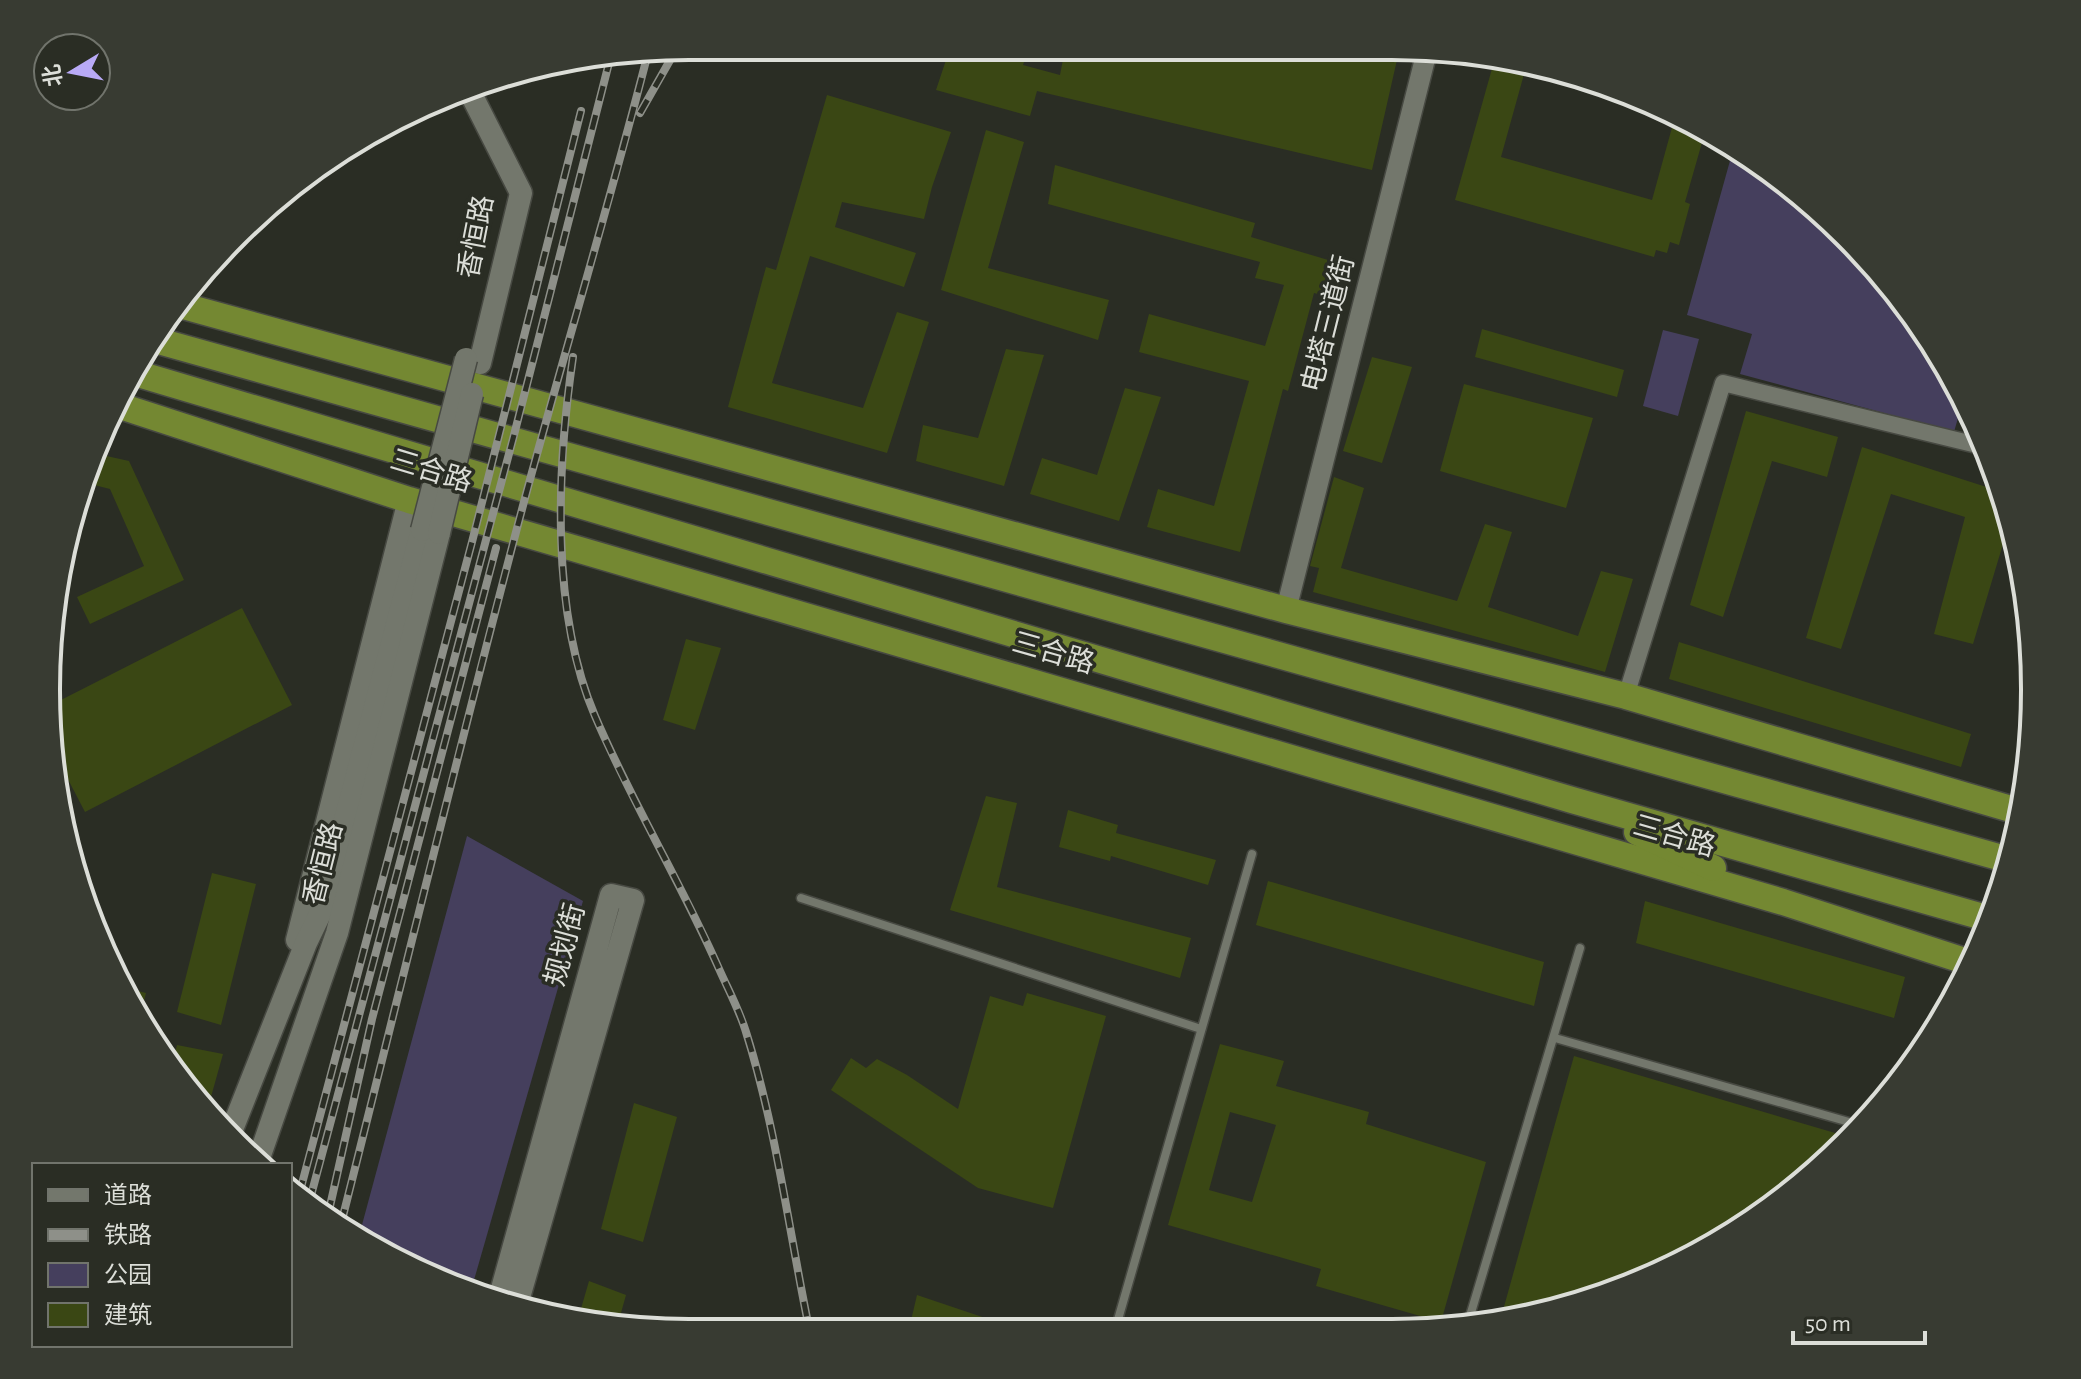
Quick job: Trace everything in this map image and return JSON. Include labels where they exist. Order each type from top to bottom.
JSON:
[{"type":"highway","points":[[189,308],[1286,610],[1626,696],[2010,809]]},
{"type":"highway","name":"三合路","points":[[164,343],[1998,857]]},
{"type":"highway","points":[[145,377],[1572,800],[1979,916]]},
{"type":"highway","name":"三合路","points":[[127,408],[409,500],[1783,902],[1960,959]]},
{"type":"highway","points":[[1572,800],[1783,902]]},
{"type":"main road","name":"香恒路","points":[[261,1151],[337,933],[430,532],[473,361],[521,193],[473,98]]},
{"type":"main road","points":[[279,1012],[409,500]]},
{"type":"main road","name":"香恒路","points":[[234,1124],[320,914],[430,532]]},
{"type":"main road","name":"规划街","points":[[502,1290],[611,895],[633,900],[520,1296]]},
{"type":"street","name":"电塔三道街","points":[[1286,610],[1425,61]]},
{"type":"street","points":[[1626,696],[1723,383],[1971,443]]},
{"type":"lane","points":[[1118,1319],[1252,854]]},
{"type":"lane","points":[[801,898],[1201,1029]]},
{"type":"lane","points":[[1471,1314],[1580,948]]},
{"type":"lane","points":[[1555,1038],[1849,1122]]},
{"type":"green space","points":[[1730,159],[1807,216],[1865,274],[1891,306],[1937,375],[1958,416],[1954,432],[1740,374],[1752,334],[1687,315]]},
{"type":"green space","points":[[1663,330],[1699,339],[1678,416],[1643,406]]},
{"type":"green space","points":[[467,836],[583,901],[474,1281],[411,1254],[362,1227]]},
{"type":"building","points":[[946,60],[1025,60],[1023,65],[1060,75],[1063,60],[1397,60],[1372,170],[1037,91],[1030,116],[936,90]]},
{"type":"building","points":[[1492,68],[1524,74],[1501,157],[1652,200],[1672,126],[1702,142],[1685,202],[1690,204],[1679,245],[1670,242],[1667,253],[1656,250],[1654,257],[1455,200]]},
{"type":"building","points":[[827,95],[951,132],[924,219],[842,202],[835,227],[916,253],[904,287],[810,256],[772,383],[863,408],[897,312],[929,322],[887,453],[728,407],[766,267],[776,270]]},
{"type":"building","points":[[986,130],[1024,142],[988,268],[1109,300],[1098,340],[941,290]]},
{"type":"building","points":[[1055,165],[1255,223],[1251,237],[1345,265],[1337,299],[1314,293],[1288,391],[1283,389],[1240,552],[1147,527],[1158,489],[1214,506],[1249,381],[1139,352],[1149,314],[1265,346],[1284,285],[1255,278],[1260,262],[1048,204]]},
{"type":"building","points":[[1482,329],[1624,370],[1617,397],[1475,357]]},
{"type":"building","points":[[1006,349],[1044,355],[1004,486],[916,461],[923,425],[978,438]]},
{"type":"building","points":[[1372,357],[1412,367],[1382,463],[1343,451]]},
{"type":"building","points":[[1464,384],[1593,418],[1566,508],[1440,471]]},
{"type":"building","points":[[1125,388],[1161,397],[1119,521],[1030,494],[1042,458],[1097,475]]},
{"type":"building","points":[[1746,411],[1838,437],[1827,477],[1772,461],[1723,617],[1690,605]]},
{"type":"building","points":[[1862,447],[1988,488],[2003,542],[1973,644],[1934,634],[1965,517],[1891,494],[1841,649],[1806,638]]},
{"type":"building","points":[[105,456],[129,461],[184,580],[90,624],[77,597],[144,566],[110,489],[94,485]]},
{"type":"building","points":[[1334,477],[1364,488],[1341,568],[1457,601],[1485,524],[1512,532],[1488,607],[1578,636],[1601,571],[1633,579],[1605,672],[1313,592],[1319,568],[1310,566]]},
{"type":"building","points":[[242,608],[292,705],[85,812],[65,774],[60,700]]},
{"type":"building","points":[[686,639],[721,648],[695,730],[663,720]]},
{"type":"building","points":[[1679,642],[1971,734],[1961,767],[1669,679]]},
{"type":"building","points":[[986,796],[1017,803],[997,887],[1191,938],[1180,978],[950,910]]},
{"type":"building","points":[[1068,810],[1118,825],[1116,833],[1216,860],[1208,885],[1111,856],[1110,861],[1059,847]]},
{"type":"building","points":[[212,873],[256,884],[221,1025],[177,1012]]},
{"type":"building","points":[[1268,881],[1544,962],[1534,1006],[1256,925]]},
{"type":"building","points":[[1645,901],[1905,977],[1894,1018],[1636,943]]},
{"type":"building","points":[[137,991],[146,993],[143,1003]]},
{"type":"building","points":[[1027,993],[1106,1016],[1053,1208],[978,1188],[831,1090],[851,1058],[866,1068],[877,1059],[958,1109],[990,996],[1023,1006]]},
{"type":"building","points":[[1220,1044],[1284,1061],[1276,1086],[1369,1112],[1366,1124],[1486,1162],[1442,1317],[1428,1318],[1316,1286],[1321,1269],[1168,1225]],"holes":[[[1230,1112],[1276,1125],[1252,1202],[1209,1190]]]},
{"type":"building","points":[[177,1045],[223,1054],[211,1098],[190,1073],[175,1052]]},
{"type":"building","points":[[1574,1056],[1838,1134],[1775,1189],[1706,1235],[1670,1254],[1594,1286],[1503,1309]]},
{"type":"building","points":[[634,1103],[677,1117],[643,1242],[601,1229]]},
{"type":"building","points":[[589,1281],[626,1295],[620,1315],[581,1309]]},
{"type":"building","points":[[917,1295],[988,1319],[911,1319]]},
{"type":"railway","points":[[640,113],[670,60]]},
{"type":"railway","points":[[343,1215],[501,588],[646,61]]},
{"type":"railway","points":[[312,1193],[514,435],[609,65]]},
{"type":"railway","points":[[302,1185],[472,542],[581,111]]},
{"type":"railway","points":[[573,357],[563,445],[561,538],[570,631],[580,675],[609,748],[744,1024],[774,1142],[807,1319]]},
{"type":"railway","points":[[330,1206],[372,1019],[496,548]]}]
